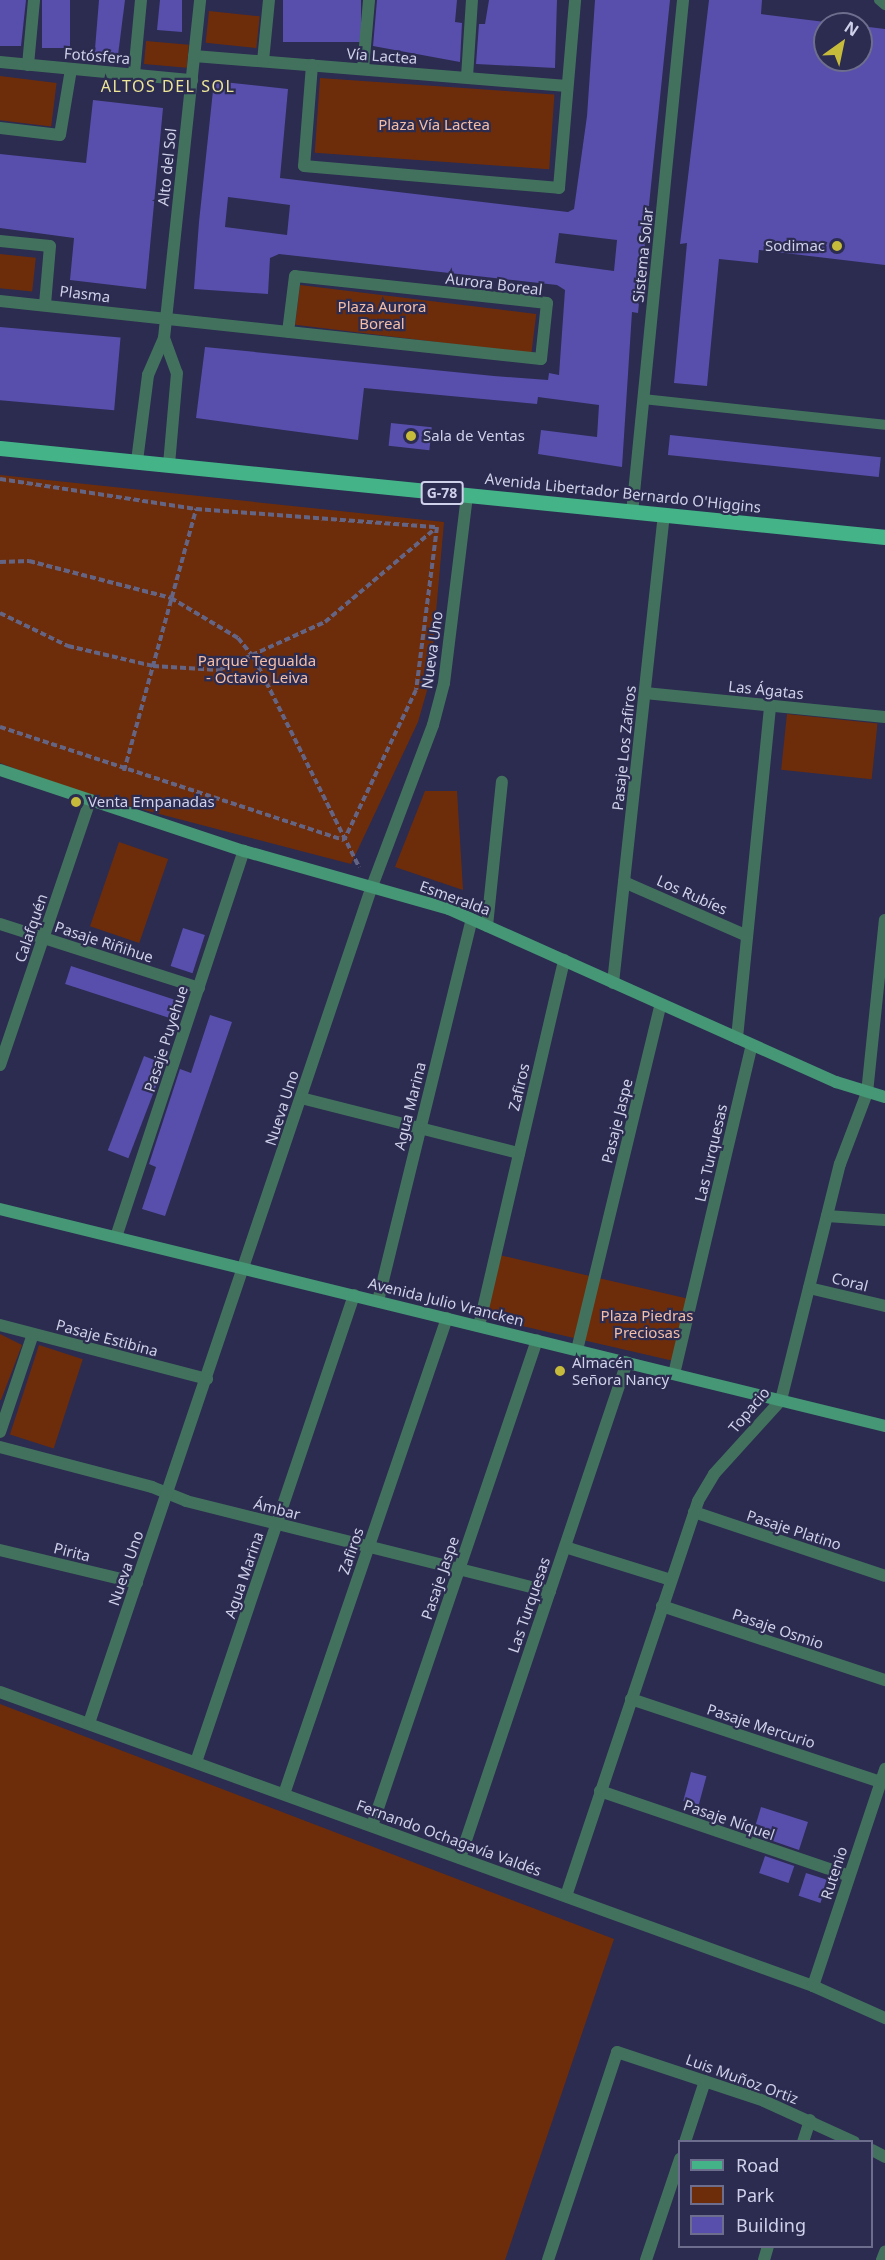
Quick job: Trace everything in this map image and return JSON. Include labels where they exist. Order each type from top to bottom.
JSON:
[{"type":"main road","name":"Avenida Libertador Bernardo O'Higgins","points":[[0,448],[885,537]]},
{"type":"street","points":[[28,65],[34,0]]},
{"type":"street","points":[[134,74],[141,0]]},
{"type":"street","name":"Alto del Sol","points":[[137,461],[148,375],[165,338],[200,0]]},
{"type":"street","points":[[263,61],[269,0]]},
{"type":"street","points":[[363,69],[369,0]]},
{"type":"street","points":[[467,77],[472,0]]},
{"type":"street","points":[[312,65],[304,166],[559,188],[575,0]]},
{"type":"street","name":"Sistema Solar","points":[[633,513],[683,0]]},
{"type":"street","name":"Vía Lactea","points":[[194,56],[567,86]]},
{"type":"street","name":"Fotósfera","points":[[0,62],[192,80]]},
{"type":"street","points":[[0,128],[60,135],[71,69]]},
{"type":"street","points":[[0,242],[50,246],[45,304]]},
{"type":"street","name":"Aurora Boreal","points":[[166,318],[288,332],[541,359],[547,303],[295,276],[288,332]]},
{"type":"street","name":"Plasma","points":[[0,301],[166,318]]},
{"type":"street","name":"Alto del Sol","points":[[165,338],[177,372],[169,465]]},
{"type":"street","name":"Nueva Uno","points":[[89,1723],[371,889],[441,698],[467,495]]},
{"type":"street","name":"Pasaje Los Zafiros","points":[[613,983],[664,516]]},
{"type":"street","name":"Las Ágatas","points":[[645,693],[885,717]]},
{"type":"street","points":[[737,1038],[770,705]]},
{"type":"street","name":"Esmeralda","points":[[0,770],[244,851],[472,919],[752,1045],[867,1093],[885,1097]]},
{"type":"street","points":[[488,926],[502,782]]},
{"type":"street","name":"Calafquén","points":[[1,1062],[90,800]]},
{"type":"street","name":"Pasaje Puyehue","points":[[116,1237],[244,851]]},
{"type":"street","name":"Los Rubíes","points":[[624,882],[747,936]]},
{"type":"street","name":"Agua Marina","points":[[378,1301],[472,919]]},
{"type":"street","name":"Topacio","points":[[566,1896],[694,1512],[714,1474],[781,1400],[827,1216],[867,1093],[885,920]]},
{"type":"street","name":"Pasaje Riñihue","points":[[0,924],[199,988]]},
{"type":"street","name":"Zafiros","points":[[478,1326],[564,960]]},
{"type":"street","name":"Pasaje Jaspe","points":[[577,1350],[661,1004]]},
{"type":"street","name":"Las Turquesas","points":[[674,1374],[752,1045]]},
{"type":"street","points":[[301,1098],[519,1153]]},
{"type":"street","name":"Avenida Julio Vrancken","points":[[0,1209],[885,1425]]},
{"type":"street","points":[[827,1216],[885,1220]]},
{"type":"street","name":"Coral","points":[[809,1288],[885,1306]]},
{"type":"street","name":"Agua Marina","points":[[196,1762],[354,1296]]},
{"type":"street","name":"Zafiros","points":[[284,1794],[447,1318]]},
{"type":"street","name":"Pasaje Estibina","points":[[0,1325],[207,1379]]},
{"type":"street","points":[[0,1432],[33,1334]]},
{"type":"street","name":"Pasaje Jaspe","points":[[372,1826],[537,1340]]},
{"type":"street","name":"Las Turquesas","points":[[460,1858],[627,1362]]},
{"type":"street","name":"Ámbar","points":[[0,1447],[277,1524],[550,1592]]},
{"type":"street","name":"Pasaje Platino","points":[[694,1512],[885,1576]]},
{"type":"street","points":[[565,1547],[671,1580]]},
{"type":"street","name":"Pirita","points":[[0,1550],[137,1583]]},
{"type":"street","name":"Pasaje Osmio","points":[[662,1606],[885,1680]]},
{"type":"street","name":"Fernando Ochagavía Valdés","points":[[0,1692],[813,1986],[885,2018]]},
{"type":"street","name":"Pasaje Mercurio","points":[[631,1699],[881,1782]]},
{"type":"street","name":"Rutenio","points":[[813,1986],[885,1769]]},
{"type":"street","name":"Pasaje Níquel","points":[[600,1791],[849,1876]]},
{"type":"street","name":"Luis Muñoz Ortiz","points":[[548,2260],[617,2052],[705,2081],[810,2120],[850,2140]]},
{"type":"street","points":[[687,2140],[705,2081]]},
{"type":"street","points":[[804,2140],[810,2120]]},
{"type":"street","points":[[646,2260],[678,2165]]},
{"type":"street","points":[[882,2260],[885,2252]]},
{"type":"lane","points":[[879,0],[885,5]]},
{"type":"lane","points":[[643,399],[885,425]]},
{"type":"path","points":[[0,479],[196,509],[436,527]]},
{"type":"path","points":[[124,771],[196,509]]},
{"type":"path","points":[[0,613],[68,646],[153,666],[219,670],[254,658],[325,622],[436,527]]},
{"type":"path","points":[[344,840],[416,690],[436,527]]},
{"type":"path","points":[[0,562],[30,561],[171,598],[238,638],[254,658],[344,840],[371,889]]},
{"type":"path","points":[[0,727],[124,771],[344,840]]},
{"type":"green space","points":[[209,11],[260,16],[256,48],[206,43]]},
{"type":"green space","points":[[146,41],[189,45],[187,68],[144,64]]},
{"type":"green space","points":[[0,76],[57,83],[51,127],[0,120]]},
{"type":"green space","name":"Plaza Vía Lactea","points":[[320,78],[554,94],[549,169],[315,153]]},
{"type":"green space","points":[[0,254],[36,258],[32,292],[0,288]]},
{"type":"green space","name":"Plaza Aurora Boreal","points":[[300,285],[536,314],[531,354],[295,325]]},
{"type":"green space","name":"Parque Tegualda - Octavio Leiva","points":[[0,475],[444,522],[430,680],[418,722],[351,864],[83,794],[0,763]]},
{"type":"green space","points":[[787,714],[878,724],[872,779],[781,770]]},
{"type":"green space","points":[[425,791],[457,791],[463,890],[395,867]]},
{"type":"green space","points":[[119,842],[168,859],[139,943],[90,926]]},
{"type":"green space","name":"Plaza Piedras Preciosas","points":[[499,1255],[687,1298],[673,1361],[485,1317]]},
{"type":"green space","points":[[0,1334],[22,1345],[1,1400],[0,1400]]},
{"type":"green space","points":[[39,1345],[83,1359],[54,1449],[10,1434]]},
{"type":"green space","points":[[0,1704],[614,1939],[505,2260],[0,2260]]},
{"type":"building","points":[[0,0],[26,0],[21,46],[0,46]]},
{"type":"building","points":[[42,0],[70,0],[70,48],[42,48]]},
{"type":"building","points":[[99,0],[125,0],[117,63],[94,61]]},
{"type":"building","points":[[160,0],[182,0],[182,32],[157,30]]},
{"type":"building","points":[[283,0],[361,0],[361,42],[283,42]]},
{"type":"building","points":[[377,0],[457,0],[455,22],[462,23],[460,62],[373,46]]},
{"type":"building","points":[[489,0],[557,0],[555,68],[476,64],[479,24],[485,24]]},
{"type":"building","points":[[595,0],[670,0],[638,313],[632,312],[622,467],[538,454],[541,430],[597,437],[599,405],[538,397],[537,404],[364,388],[358,440],[196,418],[205,347],[548,380],[549,373],[559,375],[565,290],[557,285],[279,254],[270,258],[268,294],[194,289],[214,81],[288,89],[280,178],[568,212],[574,209],[587,116]],"holes":[[[228,197],[290,205],[287,235],[225,227]],[[559,233],[617,240],[614,271],[555,263]]]},
{"type":"building","points":[[709,0],[762,0],[761,14],[813,20],[813,72],[873,72],[873,28],[885,29],[885,265],[759,250],[758,263],[719,259],[707,386],[674,383],[687,243],[680,244]]},
{"type":"building","points":[[93,100],[163,108],[146,289],[70,280],[74,238],[0,228],[0,154],[86,163]]},
{"type":"building","points":[[0,327],[121,338],[114,410],[0,400]]},
{"type":"building","name":"Sala de Ventas","points":[[391,423],[432,427],[429,450],[389,446]]},
{"type":"building","points":[[670,435],[881,457],[879,477],[668,455]]},
{"type":"building","points":[[183,928],[205,935],[193,973],[171,966]]},
{"type":"building","points":[[71,966],[183,1002],[177,1021],[65,984]]},
{"type":"building","points":[[210,1015],[232,1022],[165,1216],[142,1209],[156,1167],[149,1164],[180,1069],[191,1073]]},
{"type":"building","points":[[144,1056],[165,1064],[128,1158],[108,1150]]},
{"type":"building","points":[[691,1772],[706,1776],[699,1805],[683,1801]]},
{"type":"building","points":[[761,1807],[808,1822],[799,1850],[770,1840],[772,1833],[755,1827]]},
{"type":"building","points":[[765,1856],[794,1866],[788,1883],[759,1873]]},
{"type":"building","points":[[806,1873],[828,1880],[820,1903],[799,1896]]},
{"type":"place","name":"Sodimac","points":[[837,246]]},
{"type":"place","name":"Sala de Ventas","points":[[411,436]]},
{"type":"place","name":"Venta Empanadas","points":[[76,802]]},
{"type":"place","name":"Almacén Señora Nancy","points":[[560,1371]]},
{"type":"district","name":"ALTOS DEL SOL","points":[[168,86]]}]
